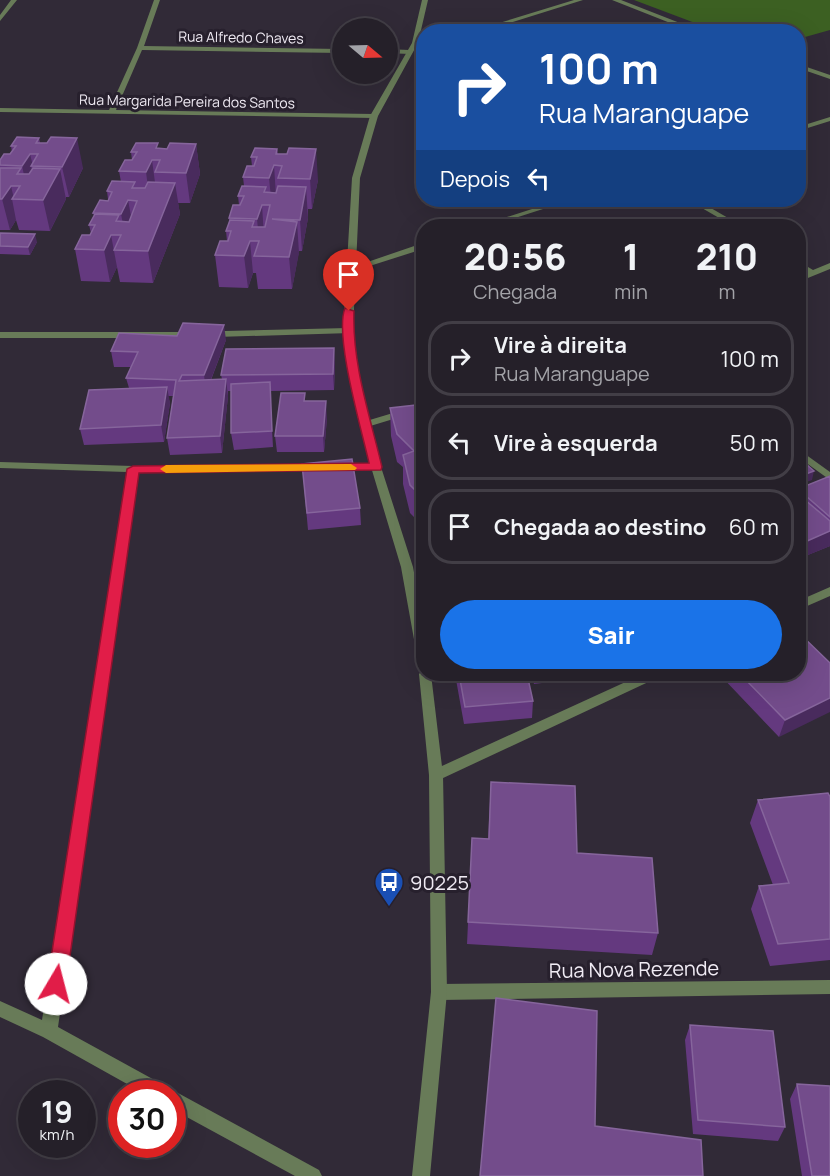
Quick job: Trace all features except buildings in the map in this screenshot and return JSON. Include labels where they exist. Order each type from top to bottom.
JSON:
[{"type":"street","points":[[0,19],[14,0]]},
{"type":"street","points":[[111,112],[140,48],[158,0]]},
{"type":"street","points":[[420,24],[424,0]]},
{"type":"street","points":[[500,24],[580,0]]},
{"type":"street","points":[[615,0],[679,24]]},
{"type":"street","points":[[398,49],[416,47]]},
{"type":"street","points":[[416,47],[374,116],[356,178],[348,332],[355,379],[376,467],[407,567],[416,617]]},
{"type":"street","name":"Rua Alfredo Chaves","points":[[140,48],[332,51]]},
{"type":"street","points":[[806,69],[830,77]]},
{"type":"street","name":"Rua Margarida Pereira dos Santos","points":[[0,110],[374,116]]},
{"type":"street","points":[[806,126],[830,119]]},
{"type":"street","points":[[506,219],[544,207]]},
{"type":"street","points":[[704,207],[726,219]]},
{"type":"street","points":[[351,269],[416,248]]},
{"type":"street","points":[[806,276],[830,266]]},
{"type":"street","points":[[806,269],[812,273]]},
{"type":"street","points":[[0,335],[348,332]]},
{"type":"street","points":[[367,424],[416,409]]},
{"type":"street","points":[[806,458],[830,477]]},
{"type":"street","points":[[0,465],[133,469],[376,467]]},
{"type":"street","points":[[50,1031],[133,469]]},
{"type":"street","points":[[806,602],[830,591]]},
{"type":"street","points":[[421,1176],[439,992],[436,775],[426,681]]},
{"type":"street","points":[[436,775],[639,681]]},
{"type":"street","name":"Rua Nova Rezende","points":[[439,992],[830,987]]},
{"type":"street","points":[[0,1009],[50,1031],[138,1080]]},
{"type":"street","points":[[186,1107],[313,1176]]},
{"type":"green space","points":[[634,0],[830,0],[830,30],[806,37],[806,24],[698,24]]},
{"type":"slow traffic","points":[[166,469],[351,468]]},
{"type":"place","name":"90225","points":[[389,908]]},
{"type":"route","points":[[56,984],[133,469],[376,467],[355,379],[348,332],[349,311]]}]
